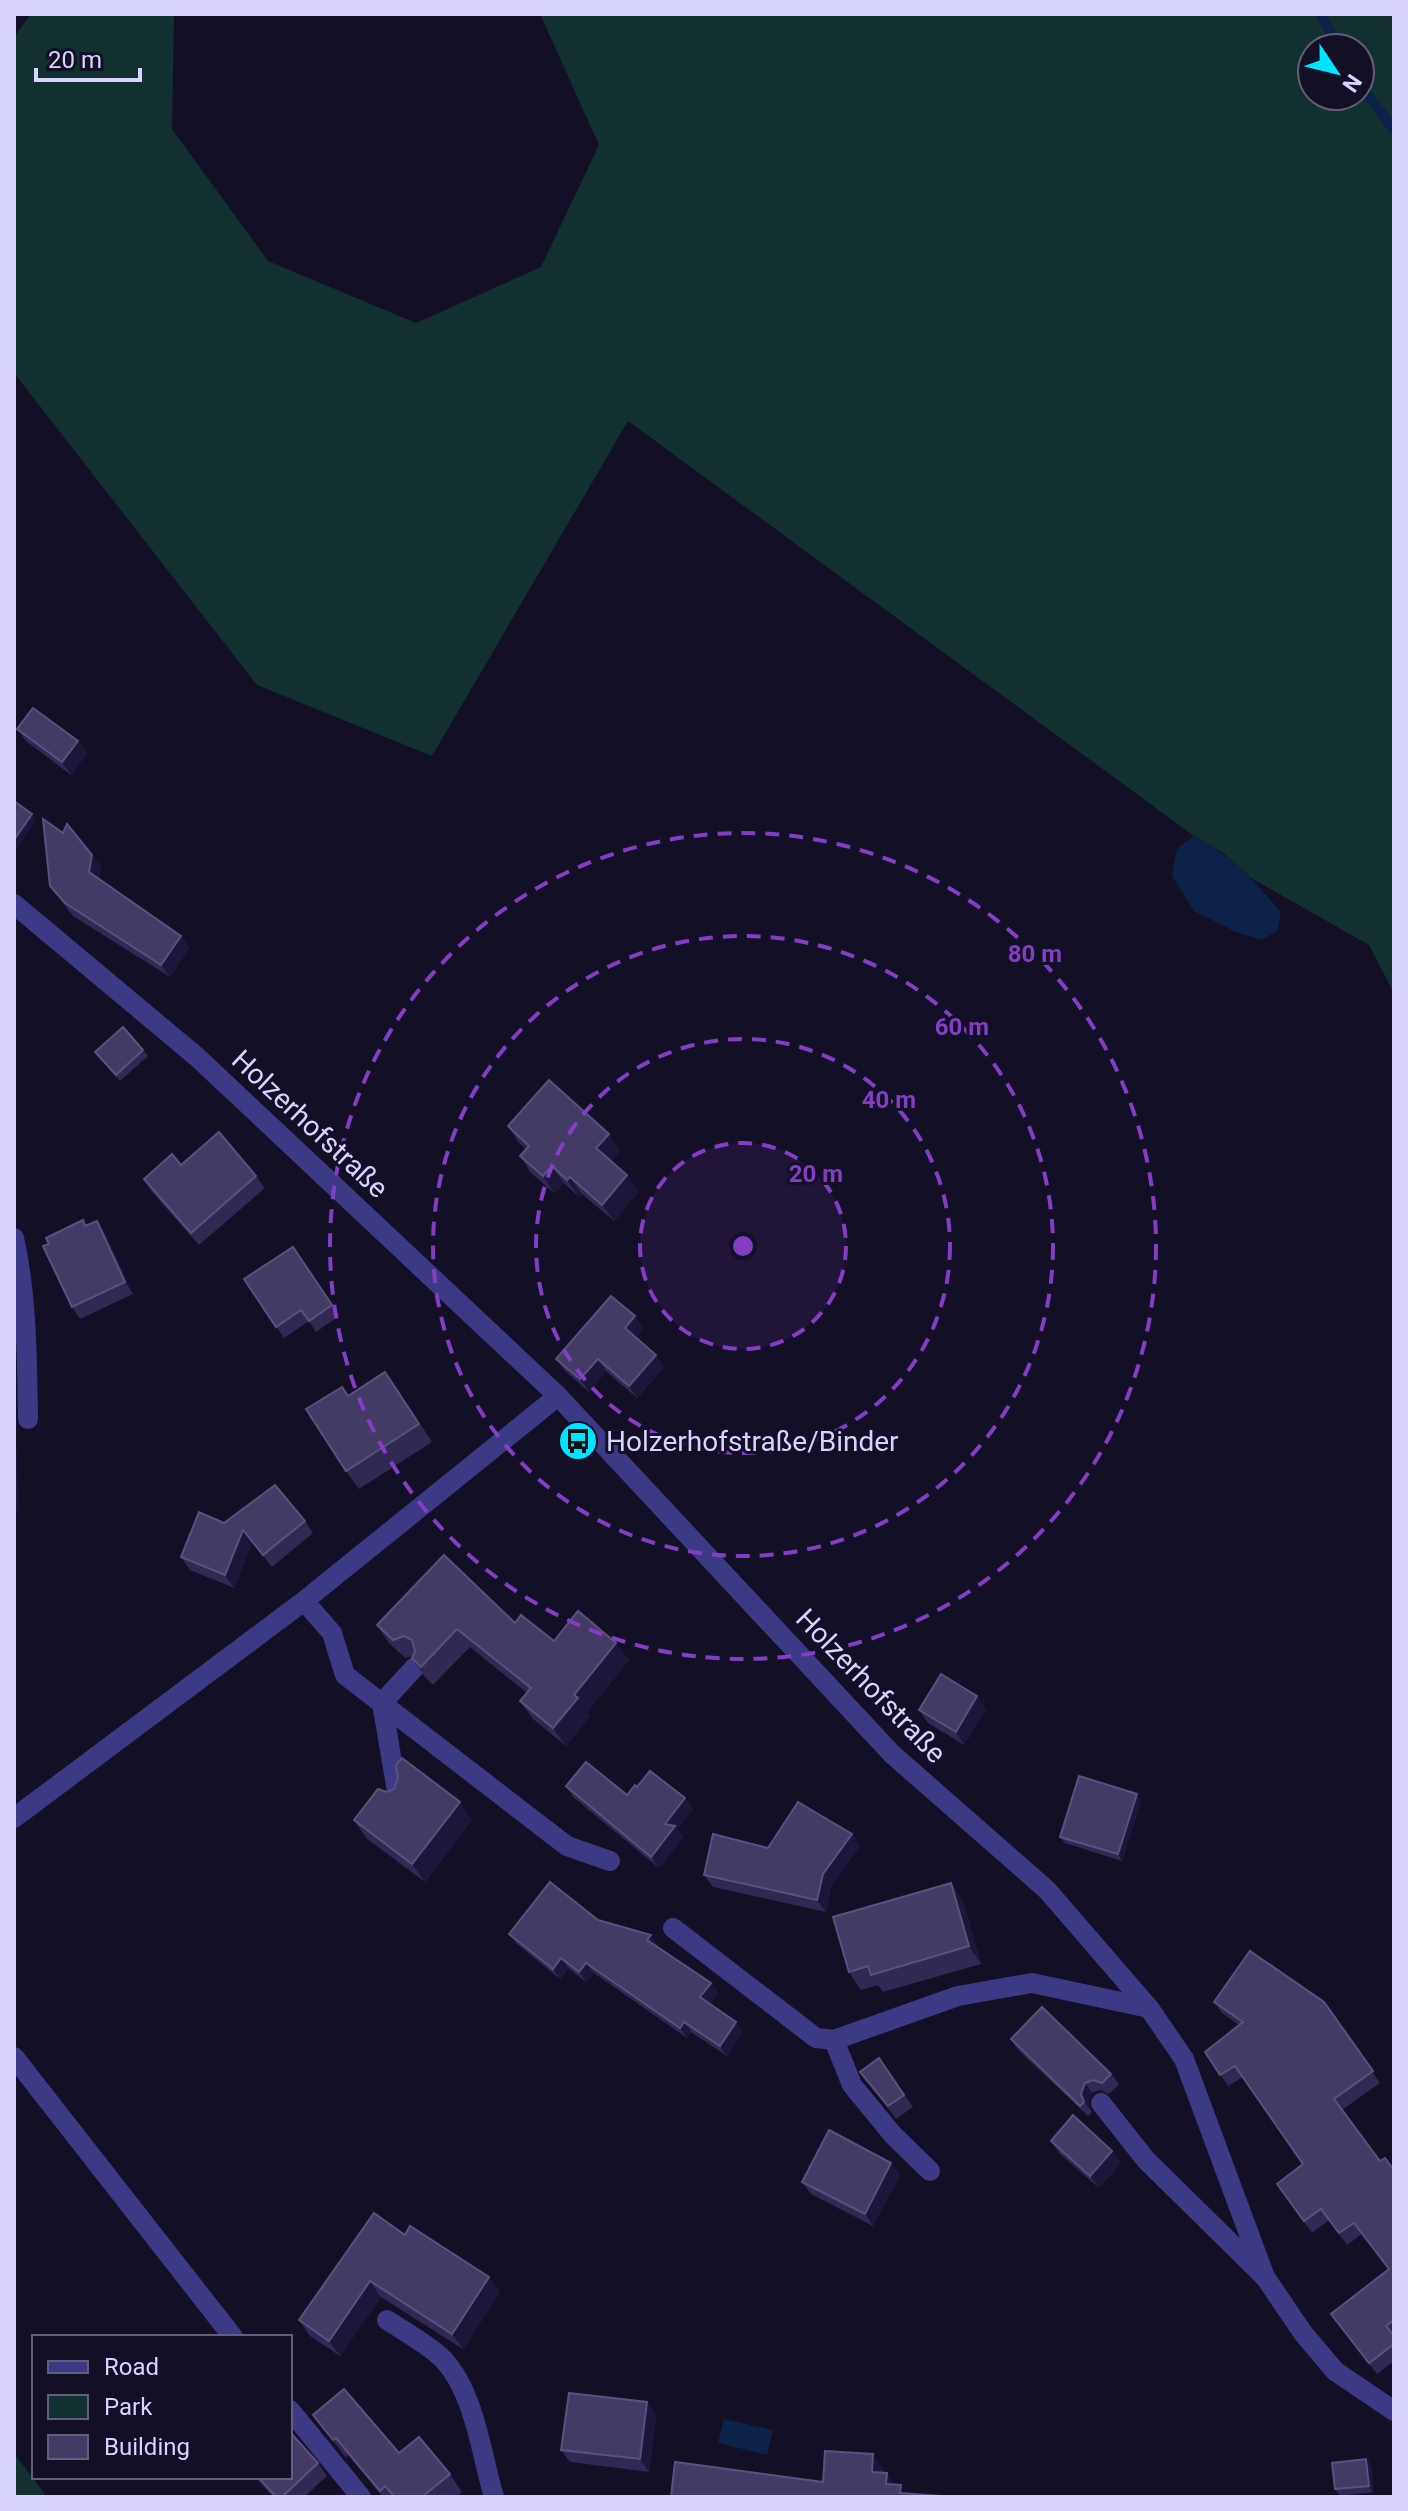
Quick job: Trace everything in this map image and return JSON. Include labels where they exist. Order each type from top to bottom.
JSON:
[{"type":"street","name":"Holzerhofstraße","points":[[14,904],[197,1057],[558,1396],[892,1754],[1047,1890],[1149,2008],[1184,2059],[1265,2277],[1303,2333],[1335,2371],[1394,2411]]},
{"type":"street","points":[[14,1238],[20,1265],[26,1330],[28,1419]]},
{"type":"street","points":[[14,1818],[304,1601],[558,1396]]},
{"type":"street","points":[[304,1601],[332,1633],[345,1675],[567,1846],[610,1861]]},
{"type":"street","points":[[382,1703],[415,1667]]},
{"type":"street","points":[[382,1703],[398,1797]]},
{"type":"street","points":[[673,1928],[816,2038],[834,2040],[958,1996],[1032,1983],[1149,2008]]},
{"type":"street","points":[[834,2040],[852,2085],[893,2135],[930,2171]]},
{"type":"street","points":[[14,2057],[231,2335]]},
{"type":"street","points":[[1101,2103],[1146,2160],[1265,2277]]},
{"type":"street","points":[[387,2320],[442,2358],[458,2380],[478,2434],[494,2497]]},
{"type":"street","points":[[292,2412],[361,2497]]},
{"type":"green space","points":[[31,14],[174,14],[172,129],[268,261],[416,323],[541,267],[599,145],[540,14],[1394,14],[1394,993],[1369,945],[1251,878],[1223,853],[1194,836],[628,421],[432,756],[257,685],[14,373],[14,37]]},
{"type":"green space","points":[[14,2453],[47,2497],[14,2497]]},
{"type":"water","points":[[1194,836],[1231,861],[1271,900],[1281,912],[1277,931],[1262,940],[1236,932],[1194,911],[1172,876],[1177,849]]},
{"type":"water","points":[[724,2419],[773,2430],[767,2455],[718,2443]]},
{"type":"building","points":[[33,708],[78,741],[62,762],[17,729]]},
{"type":"building","points":[[14,801],[32,814],[14,840]]},
{"type":"building","points":[[43,819],[63,833],[67,824],[92,855],[89,872],[181,936],[161,965],[65,903],[50,886]]},
{"type":"building","points":[[123,1027],[143,1050],[116,1075],[95,1052]]},
{"type":"building","points":[[549,1080],[609,1134],[596,1148],[627,1175],[602,1205],[552,1166],[543,1176],[520,1156],[529,1146],[508,1126]]},
{"type":"building","points":[[219,1132],[256,1176],[191,1233],[144,1179],[172,1154],[181,1165]]},
{"type":"building","points":[[83,1220],[85,1226],[97,1221],[125,1282],[72,1307],[43,1246],[49,1244],[46,1238]]},
{"type":"building","points":[[293,1247],[332,1305],[309,1321],[301,1310],[276,1327],[244,1279]]},
{"type":"building","points":[[611,1296],[635,1316],[625,1328],[656,1355],[629,1386],[598,1359],[580,1379],[556,1359]]},
{"type":"building","points":[[385,1372],[419,1424],[346,1471],[306,1409],[342,1387],[348,1396]]},
{"type":"building","points":[[275,1485],[305,1521],[263,1555],[243,1530],[225,1575],[181,1557],[199,1512],[224,1523]]},
{"type":"building","points":[[444,1555],[515,1623],[521,1615],[554,1641],[578,1611],[616,1643],[574,1695],[578,1698],[553,1728],[520,1701],[531,1688],[457,1629],[421,1667],[412,1658],[415,1651],[412,1640],[404,1636],[393,1640],[377,1625]]},
{"type":"building","points":[[941,1674],[977,1696],[956,1732],[919,1710]]},
{"type":"building","points":[[402,1758],[460,1802],[412,1864],[354,1820],[378,1789],[387,1792],[394,1789],[398,1778],[396,1765]]},
{"type":"building","points":[[586,1762],[627,1795],[650,1771],[685,1798],[665,1824],[675,1826],[651,1857],[566,1786]]},
{"type":"building","points":[[1079,1776],[1137,1794],[1118,1854],[1060,1837]]},
{"type":"building","points":[[798,1802],[852,1834],[823,1874],[817,1900],[704,1875],[713,1834],[768,1848]]},
{"type":"building","points":[[550,1882],[598,1920],[651,1935],[647,1940],[711,1983],[700,1997],[736,2022],[720,2046],[684,2022],[680,2028],[586,1963],[579,1972],[561,1958],[553,1969],[509,1934]]},
{"type":"building","points":[[951,1883],[969,1946],[871,1975],[868,1966],[849,1972],[833,1917]]},
{"type":"building","points":[[1250,1951],[1324,2002],[1373,2071],[1334,2099],[1380,2161],[1385,2158],[1394,2170],[1394,2320],[1386,2326],[1394,2336],[1394,2344],[1369,2363],[1331,2314],[1389,2269],[1354,2223],[1339,2233],[1321,2209],[1304,2221],[1277,2184],[1303,2164],[1235,2066],[1220,2075],[1205,2052],[1243,2022],[1214,2002]]},
{"type":"building","points":[[1042,2007],[1111,2074],[1102,2083],[1093,2080],[1085,2083],[1081,2094],[1084,2102],[1080,2106],[1011,2039]]},
{"type":"building","points":[[879,2058],[904,2095],[888,2106],[860,2072]]},
{"type":"building","points":[[1073,2115],[1112,2151],[1090,2176],[1051,2141]]},
{"type":"building","points":[[829,2130],[891,2163],[865,2214],[802,2182]]},
{"type":"building","points":[[374,2213],[405,2235],[410,2226],[489,2277],[452,2334],[370,2281],[329,2341],[299,2320]]},
{"type":"building","points":[[344,2389],[399,2453],[419,2437],[450,2474],[422,2497],[395,2497],[385,2486],[380,2491],[313,2415]]},
{"type":"building","points":[[569,2393],[647,2402],[640,2459],[561,2450]]},
{"type":"building","points":[[292,2434],[318,2463],[282,2497],[276,2497],[260,2479],[292,2479]]},
{"type":"building","points":[[825,2451],[873,2454],[872,2472],[887,2473],[886,2484],[901,2485],[900,2493],[955,2497],[671,2497],[675,2462],[823,2482]]},
{"type":"building","points":[[1366,2459],[1369,2486],[1335,2489],[1332,2463]]},
{"type":"waterway","points":[[1320,14],[1331,32]]},
{"type":"waterway","points":[[1376,106],[1394,130]]},
{"type":"place","name":"Holzerhofstraße/Binder","points":[[578,1441]]}]
